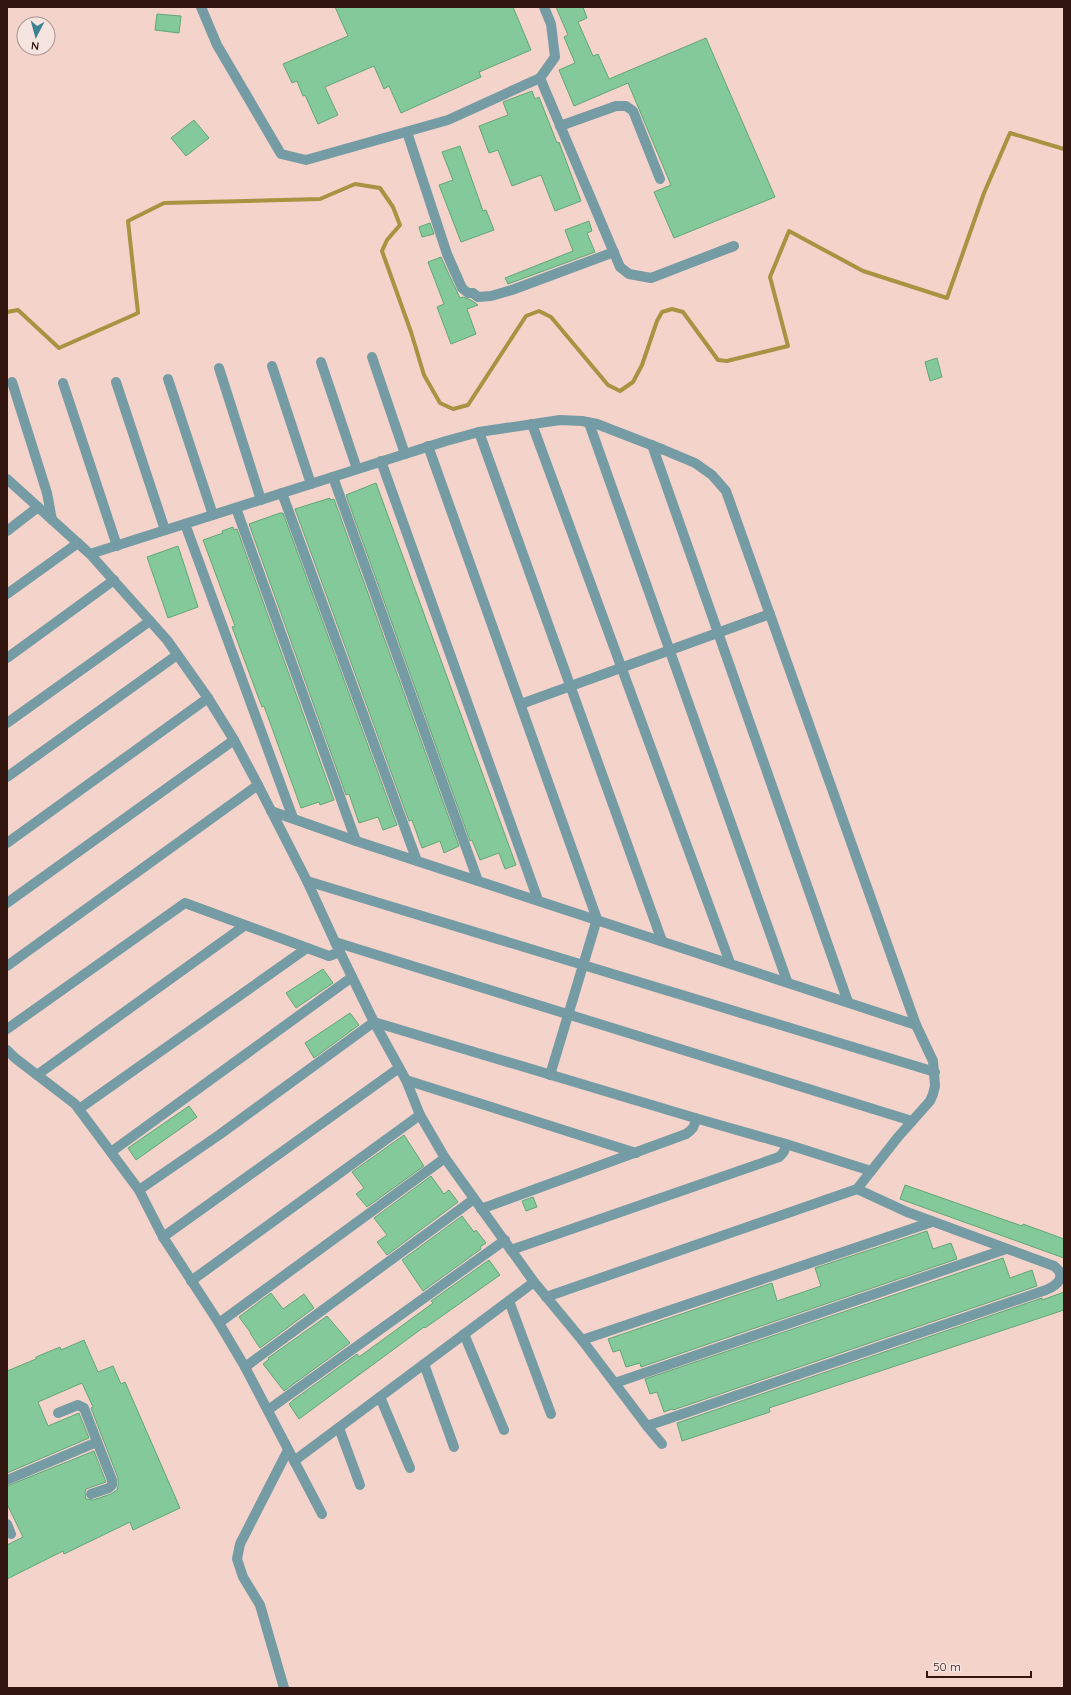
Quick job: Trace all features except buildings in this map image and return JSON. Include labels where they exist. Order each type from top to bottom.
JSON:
[{"type":"street","points":[[201,7],[217,45],[281,154],[306,160],[448,120],[540,78],[555,57],[551,24],[544,7]]},
{"type":"street","points":[[540,78],[620,267],[629,274],[651,278],[734,246]]},
{"type":"street","points":[[560,126],[616,106],[626,106],[633,111],[660,179]]},
{"type":"street","points":[[406,132],[447,254],[462,288],[468,293],[473,293],[478,297],[491,296],[614,252]]},
{"type":"street","points":[[372,357],[405,454]]},
{"type":"street","points":[[321,362],[357,469]]},
{"type":"street","points":[[272,366],[311,484]]},
{"type":"street","points":[[219,368],[261,500]]},
{"type":"street","points":[[168,378],[213,515]]},
{"type":"street","points":[[12,382],[47,493],[52,520]]},
{"type":"street","points":[[116,382],[165,530]]},
{"type":"street","points":[[62,383],[117,546]]},
{"type":"street","points":[[90,554],[428,446],[479,432],[560,420],[590,423],[652,445],[695,463],[712,475],[726,491],[916,1025],[933,1061],[935,1086],[930,1100],[857,1189],[546,1297]]},
{"type":"street","points":[[590,423],[787,982]]},
{"type":"street","points":[[532,424],[730,963]]},
{"type":"street","points":[[479,432],[662,940]]},
{"type":"street","points":[[652,445],[848,1002]]},
{"type":"street","points":[[428,446],[598,919],[550,1075]]},
{"type":"street","points":[[381,462],[538,900]]},
{"type":"street","points":[[333,477],[478,881]]},
{"type":"street","points":[[7,479],[90,554],[114,580],[178,655],[208,698],[234,740],[258,785],[307,881],[374,1022],[406,1080],[420,1115],[445,1158],[534,1282],[582,1340],[662,1444]]},
{"type":"street","points":[[282,493],[417,861]]},
{"type":"street","points":[[7,531],[38,507]]},
{"type":"street","points":[[236,508],[356,840]]},
{"type":"street","points":[[186,524],[293,818]]},
{"type":"street","points":[[7,594],[78,543]]},
{"type":"street","points":[[7,658],[114,580]]},
{"type":"street","points":[[521,704],[770,614]]},
{"type":"street","points":[[7,722],[150,621]]},
{"type":"street","points":[[7,777],[178,655]]},
{"type":"street","points":[[7,843],[208,698]]},
{"type":"street","points":[[7,903],[234,740]]},
{"type":"street","points":[[7,966],[258,785]]},
{"type":"street","points":[[271,811],[417,861],[662,940],[916,1025]]},
{"type":"street","points":[[307,881],[934,1072]]},
{"type":"street","points":[[7,1029],[185,903],[328,956],[340,952]]},
{"type":"street","points":[[37,1075],[244,926]]},
{"type":"street","points":[[335,942],[912,1121]]},
{"type":"street","points":[[79,1109],[307,948]]},
{"type":"street","points":[[111,1152],[352,977]]},
{"type":"street","points":[[374,1022],[786,1144],[871,1172]]},
{"type":"street","points":[[139,1190],[219,1135],[374,1022]]},
{"type":"street","points":[[7,1050],[75,1104],[139,1190],[164,1237],[219,1323],[245,1367],[322,1514]]},
{"type":"street","points":[[164,1237],[399,1068]]},
{"type":"street","points":[[406,1080],[636,1152]]},
{"type":"street","points":[[191,1281],[420,1115]]},
{"type":"street","points":[[481,1209],[686,1134],[693,1128],[695,1118]]},
{"type":"street","points":[[511,1250],[779,1157],[783,1154],[786,1144]]},
{"type":"street","points":[[219,1323],[445,1158]]},
{"type":"street","points":[[647,1426],[1046,1290],[1057,1284],[1060,1280],[1061,1270],[1054,1266],[932,1222],[857,1189]]},
{"type":"street","points":[[245,1367],[474,1199]]},
{"type":"street","points":[[582,1340],[932,1222]]},
{"type":"street","points":[[268,1410],[505,1240]]},
{"type":"street","points":[[615,1383],[1006,1249]]},
{"type":"street","points":[[294,1461],[534,1282]]},
{"type":"street","points":[[509,1301],[551,1414]]},
{"type":"street","points":[[464,1334],[504,1430]]},
{"type":"street","points":[[424,1364],[454,1447]]},
{"type":"street","points":[[380,1397],[410,1468]]},
{"type":"street","points":[[58,1413],[78,1405],[84,1408],[112,1480],[112,1485],[109,1488],[91,1494]]},
{"type":"street","points":[[339,1428],[360,1485]]},
{"type":"street","points":[[7,1480],[97,1442]]},
{"type":"street","points":[[284,1688],[260,1605],[243,1577],[237,1559],[240,1544],[288,1450]]},
{"type":"street","points":[[7,1524],[11,1534]]},
{"type":"waterway","points":[[7,312],[18,310],[59,348],[138,313],[128,221],[164,203],[320,199],[355,184],[380,188],[393,207],[400,225],[387,240],[382,251],[411,332],[424,375],[440,403],[453,409],[468,405],[526,316],[539,311],[551,317],[608,385],[620,391],[633,382],[642,365],[657,321],[662,312],[672,309],[683,312],[718,360],[727,361],[788,346],[770,277],[789,231],[863,271],[947,298],[984,193],[1010,133],[1064,149]]}]
